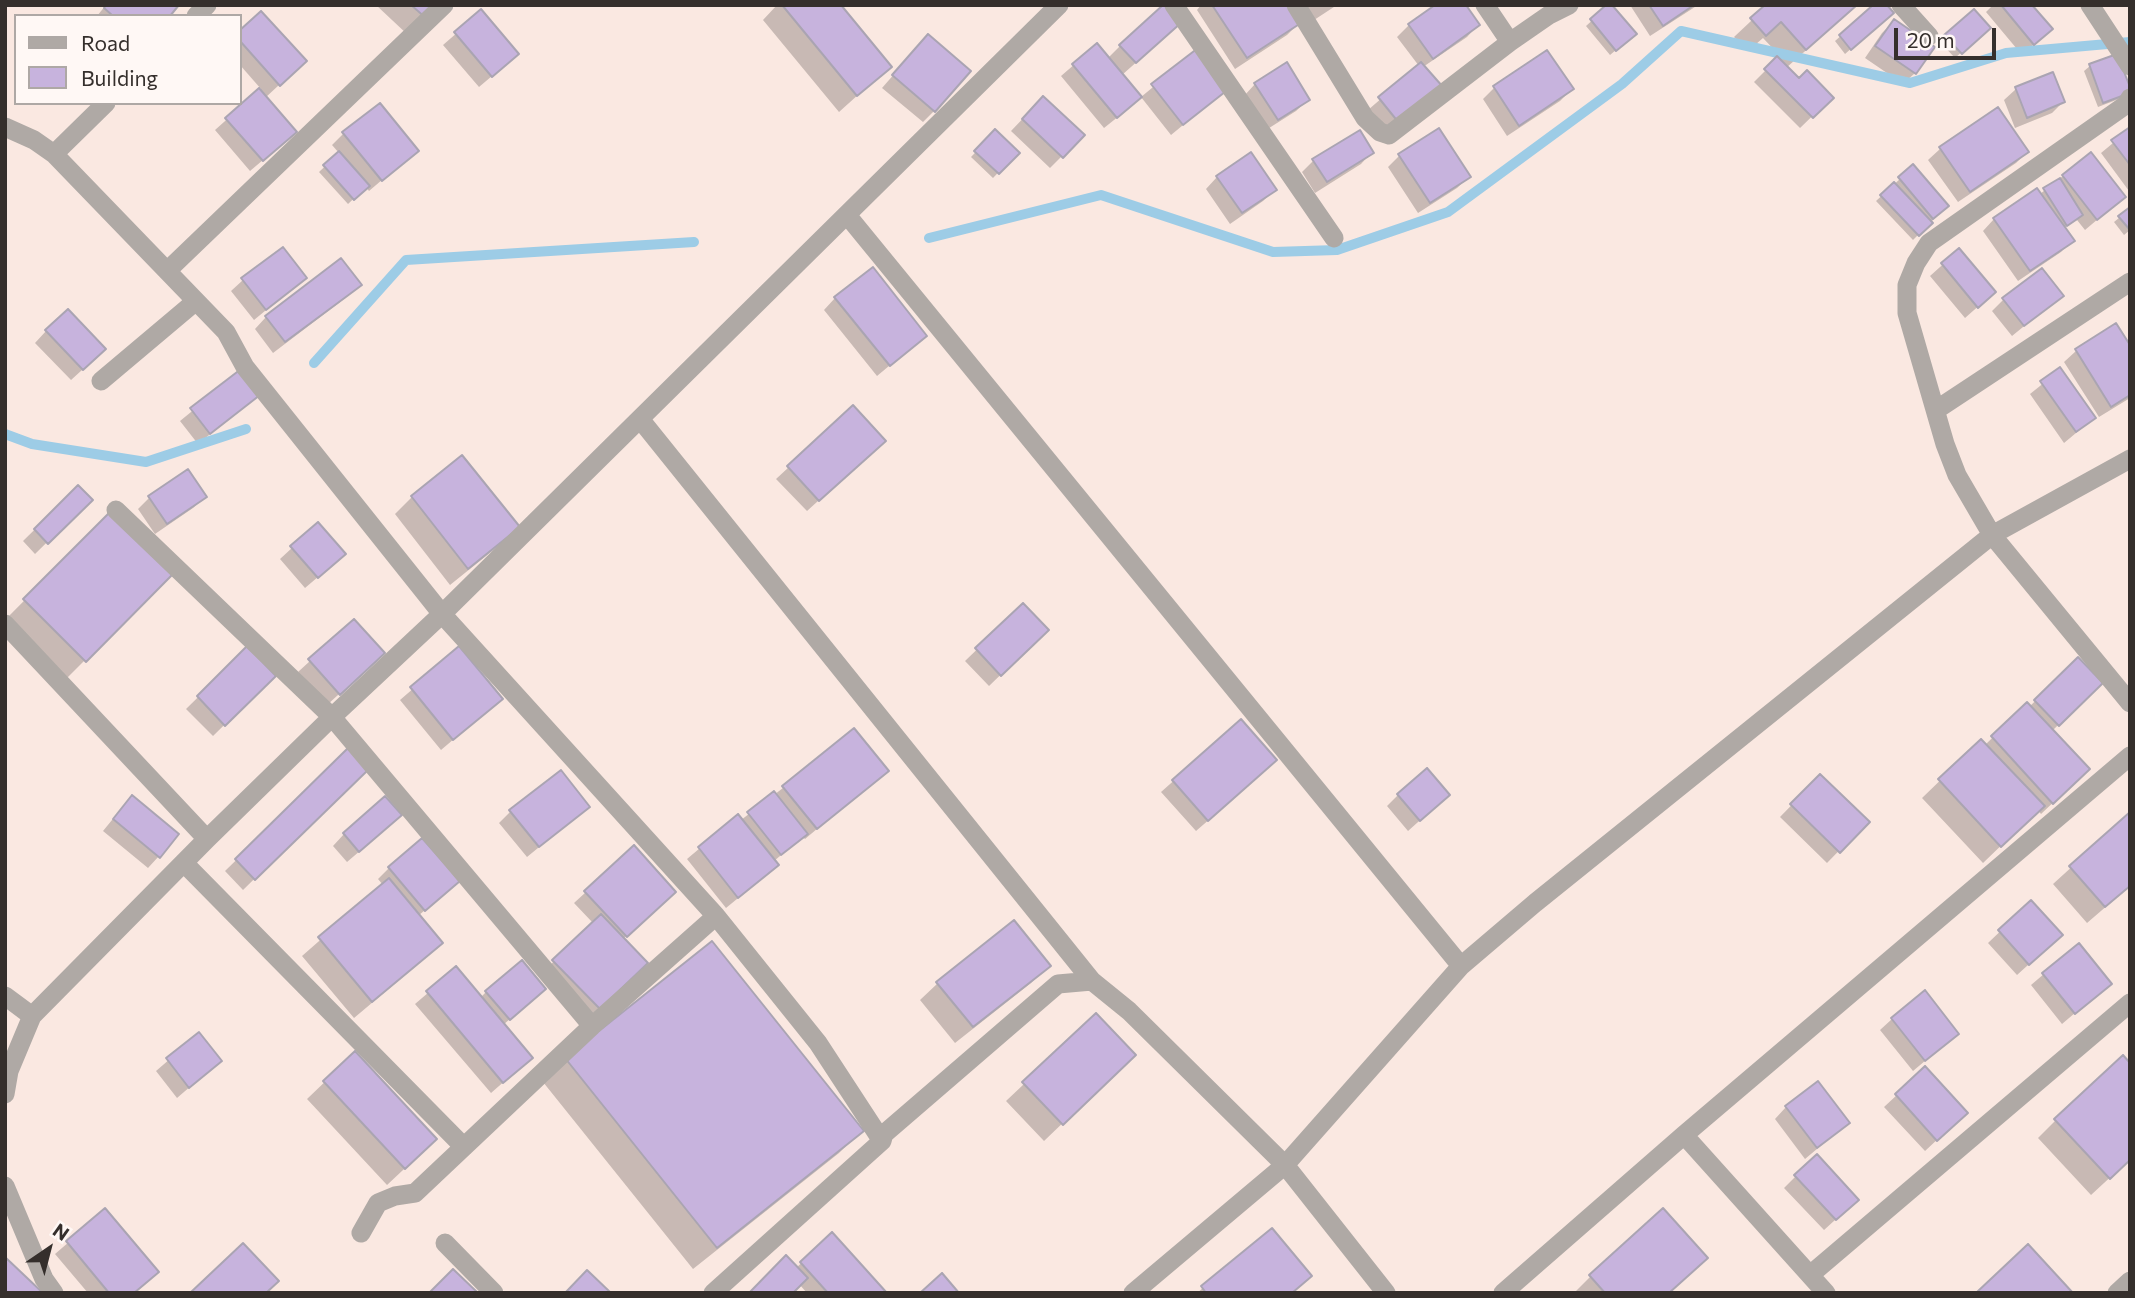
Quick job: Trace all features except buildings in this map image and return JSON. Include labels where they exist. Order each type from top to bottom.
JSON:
[{"type":"street","points":[[167,271],[444,5]]},
{"type":"street","points":[[5,1094],[9,1071],[32,1016],[207,839],[442,614],[1059,5]]},
{"type":"street","points":[[1174,5],[1334,239]]},
{"type":"street","points":[[1296,5],[1364,118],[1380,132],[1390,135],[1510,42],[1549,15],[1569,5]]},
{"type":"street","points":[[1485,5],[1510,42]]},
{"type":"street","points":[[1901,5],[1929,36]]},
{"type":"street","points":[[2090,5],[2127,62]]},
{"type":"street","points":[[2130,98],[2127,104],[1929,243],[1916,263],[1907,285],[1908,313],[1957,475],[1992,535],[2130,703]]},
{"type":"street","points":[[54,154],[104,105]]},
{"type":"street","points":[[5,127],[34,140],[54,154],[226,332],[253,377],[442,614],[716,916],[818,1043],[882,1141]]},
{"type":"street","points":[[847,215],[1461,967]]},
{"type":"street","points":[[1936,410],[2130,282]]},
{"type":"street","points":[[101,381],[196,301]]},
{"type":"street","points":[[640,419],[1092,981],[1129,1011],[1285,1165],[1386,1293]]},
{"type":"street","points":[[1133,1293],[1285,1165],[1461,967],[1535,902],[1992,535],[2130,459]]},
{"type":"street","points":[[116,510],[332,717],[592,1026]]},
{"type":"street","points":[[5,625],[207,839]]},
{"type":"street","points":[[1503,1293],[1684,1135],[2130,756]]},
{"type":"street","points":[[184,863],[464,1147]]},
{"type":"street","points":[[361,1233],[379,1203],[395,1196],[415,1193],[592,1026],[716,916]]},
{"type":"street","points":[[713,1293],[882,1141],[884,1134],[1058,984],[1092,981]]},
{"type":"street","points":[[5,996],[32,1016]]},
{"type":"street","points":[[1810,1275],[2130,1003]]},
{"type":"street","points":[[1684,1135],[1826,1293]]},
{"type":"street","points":[[8,1201],[44,1279],[54,1293]]},
{"type":"street","points":[[445,1243],[494,1293]]},
{"type":"street","points":[[2117,1293],[2130,1281]]},
{"type":"waterway","points":[[929,238],[1101,195],[1273,252],[1337,250],[1448,212],[1622,84],[1681,31],[1910,83],[2006,53],[2130,42]]},
{"type":"waterway","points":[[314,363],[406,260],[694,242]]},
{"type":"waterway","points":[[5,434],[32,444],[146,462],[246,429]]}]
